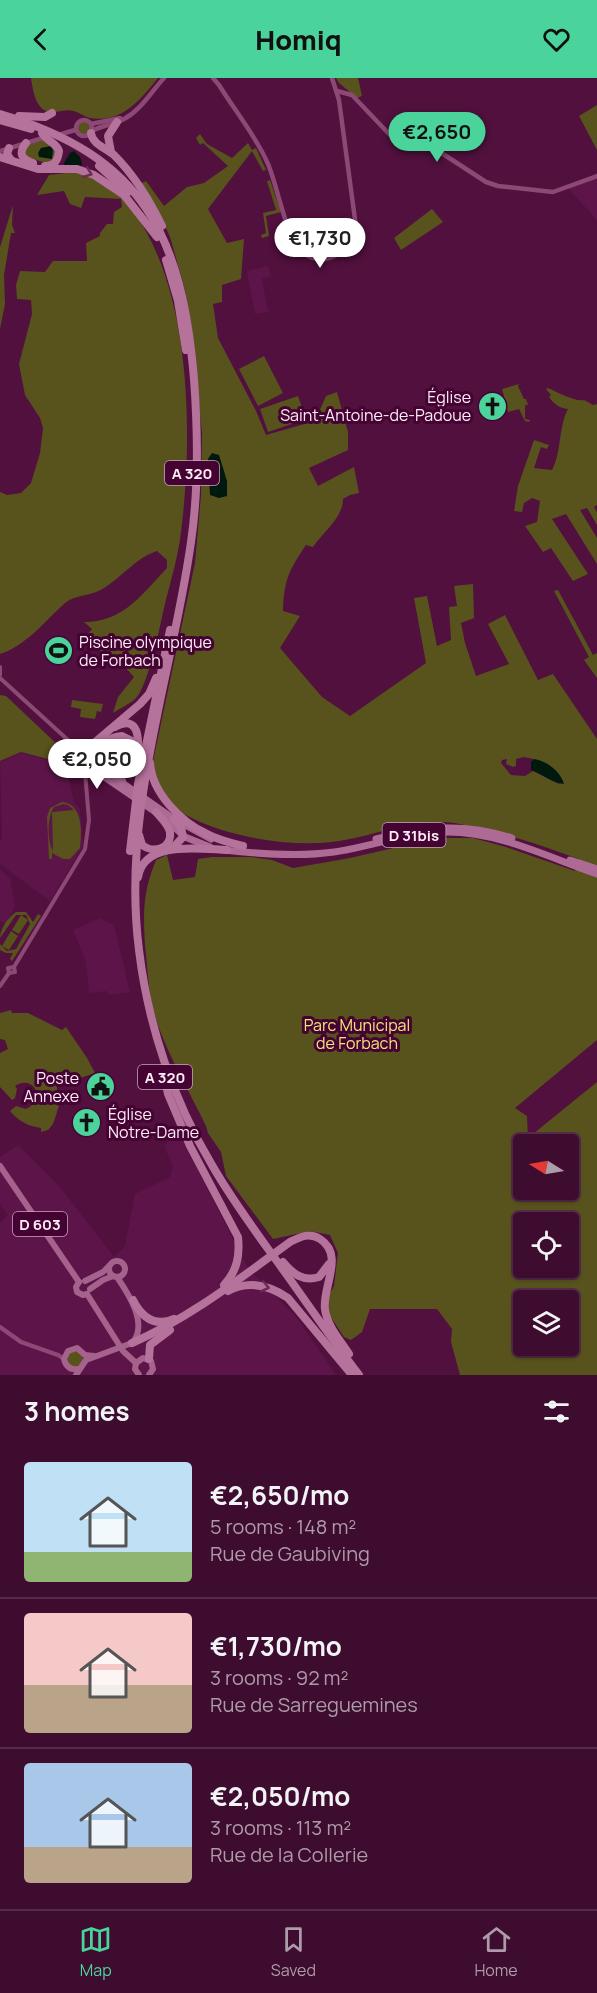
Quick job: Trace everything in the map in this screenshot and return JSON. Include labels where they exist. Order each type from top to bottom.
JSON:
[{"type":"highway","points":[[0,113],[45,117],[52,113]]},
{"type":"highway","name":"A 320","points":[[0,113],[74,142],[120,177],[149,213],[160,232],[176,270],[186,311],[196,412],[195,504],[178,620],[151,742],[139,784]]},
{"type":"highway","name":"A 320","points":[[0,120],[72,148],[102,168],[127,192],[145,215],[157,237],[172,276],[178,302],[189,369],[193,440],[190,503],[186,547],[139,784]]},
{"type":"highway","points":[[111,153],[108,136],[117,120]]},
{"type":"highway","points":[[91,132],[93,140],[124,166],[154,209],[174,257],[176,270]]},
{"type":"highway","points":[[26,142],[21,151],[22,158],[44,166],[53,165],[57,161],[59,151],[52,141],[40,136]]},
{"type":"highway","points":[[9,148],[8,154],[11,160]]},
{"type":"highway","points":[[0,157],[38,169],[77,169],[94,175],[124,195],[157,237]]},
{"type":"highway","points":[[84,750],[149,694],[168,644]]},
{"type":"highway","points":[[97,758],[100,741],[116,727],[126,724],[134,727],[138,734],[139,784],[136,805]]},
{"type":"highway","points":[[122,781],[107,765],[104,751],[106,744],[110,739],[122,736],[132,741],[138,752]]},
{"type":"highway","points":[[151,742],[151,775],[160,793],[194,827],[219,840],[243,846]]},
{"type":"highway","name":"D 31bis","points":[[97,758],[104,770],[174,819],[213,840],[243,846],[318,849],[346,846],[400,832],[445,826],[477,828],[597,868]]},
{"type":"highway","name":"D 31bis","points":[[93,769],[156,812],[183,835],[206,846],[227,850],[313,854],[335,852],[423,834],[446,832],[475,834],[509,842],[597,874]]},
{"type":"highway","name":"A 320","points":[[136,805],[138,821],[134,880],[136,924],[143,978],[155,1029],[167,1069],[190,1125],[235,1203],[265,1247]]},
{"type":"highway","name":"A 320","points":[[136,805],[129,863],[131,925],[138,978],[150,1030],[163,1071],[186,1128],[207,1168],[361,1375]]},
{"type":"highway","points":[[138,821],[142,845],[151,850],[161,849],[169,839],[170,833],[166,822],[156,812]]},
{"type":"highway","points":[[172,849],[183,835],[181,827],[174,819]]},
{"type":"highway","points":[[136,924],[136,887],[141,867],[152,856],[172,849],[227,850]]},
{"type":"highway","points":[[163,1071],[168,1094],[190,1146],[238,1237],[240,1252],[236,1267],[228,1281],[210,1299]]},
{"type":"highway","points":[[149,1359],[150,1345],[210,1299],[297,1238],[304,1236],[318,1238],[327,1246],[332,1263],[325,1295],[326,1317],[361,1375]]},
{"type":"highway","points":[[276,1260],[296,1276],[313,1279],[319,1277],[327,1269],[330,1254]]},
{"type":"highway","name":"A 320","points":[[276,1260],[352,1375]]},
{"type":"highway","points":[[210,1299],[233,1288],[248,1285],[263,1285],[276,1290],[288,1298],[352,1375]]},
{"type":"highway","points":[[133,1300],[144,1316],[156,1323],[166,1322],[198,1309]]},
{"type":"highway","points":[[132,1343],[164,1329],[198,1309]]},
{"type":"main road","points":[[91,132],[91,124],[87,120],[77,123],[75,130],[83,137],[131,114],[142,105],[164,78]]},
{"type":"main road","points":[[213,78],[219,84],[267,162],[292,237],[303,253],[322,258],[337,256],[343,252],[352,241],[356,226],[339,100],[332,78]]},
{"type":"main road","points":[[337,90],[352,95],[390,135],[440,152],[486,182],[510,188],[553,192],[597,176]]},
{"type":"main road","points":[[339,100],[344,96],[352,95]]},
{"type":"main road","points":[[91,124],[117,120]]},
{"type":"main road","points":[[0,150],[40,136],[75,130]]},
{"type":"main road","name":"D 603","points":[[0,1166],[82,1281]]},
{"type":"main road","points":[[114,1261],[122,1262],[126,1268],[118,1276],[103,1280],[83,1295],[77,1292],[76,1287],[82,1281],[103,1272],[110,1266],[114,1261]]},
{"type":"main road","points":[[110,1266],[109,1270],[124,1282],[133,1300]]},
{"type":"main road","points":[[85,1357],[95,1356],[132,1343],[139,1332],[137,1313],[118,1276]]},
{"type":"main road","points":[[82,1281],[89,1284],[89,1292],[123,1351],[136,1363]]},
{"type":"main road","points":[[0,1327],[21,1342],[65,1356]]},
{"type":"main road","points":[[77,1348],[85,1357],[83,1365],[76,1372],[66,1365],[65,1356],[71,1349],[77,1348]]},
{"type":"main road","points":[[136,1374],[136,1363],[140,1359],[149,1359],[153,1366],[149,1375]]},
{"type":"street","points":[[0,667],[0,676],[84,750],[97,758],[93,769],[85,772],[75,763],[76,756],[84,750]]},
{"type":"street","points":[[0,986],[9,974],[15,972],[14,967],[85,849],[89,820],[85,772]]},
{"type":"shaded area","points":[[51,146],[52,159],[39,157],[38,153],[41,148]]},
{"type":"shaded area","points":[[74,151],[80,157],[81,167],[65,166],[64,163],[70,153]]},
{"type":"shaded area","points":[[597,173],[597,220],[568,188]]},
{"type":"shaded area","points":[[268,266],[271,276],[262,279],[268,312],[255,314],[247,271]]},
{"type":"shaded area","points":[[212,453],[219,455],[227,481],[227,496],[219,498],[210,495],[208,459]]},
{"type":"shaded area","points":[[21,753],[66,764],[74,803],[80,809],[83,846],[50,901],[0,864],[2,838],[0,762]]},
{"type":"shaded area","points":[[534,759],[553,768],[560,775],[564,784],[531,770],[531,762]]},
{"type":"shaded area","points":[[0,869],[10,878],[15,907],[5,924],[0,921]]},
{"type":"shaded area","points":[[100,918],[114,925],[130,992],[108,995],[107,991],[89,993],[86,962],[73,930]]},
{"type":"shaded area","points":[[178,1131],[248,1268],[297,1318],[336,1375],[0,1375],[0,1223],[8,1215],[0,1204],[0,1157],[18,1145],[60,1187],[114,1257],[125,1246],[135,1194],[170,1177],[173,1167],[164,1146]]},
{"type":"green space","points":[[31,78],[158,78],[130,108],[102,119],[90,118],[71,110],[48,112],[36,101]]},
{"type":"green space","points":[[336,78],[358,78],[362,96],[357,98]]},
{"type":"green space","points":[[597,105],[597,150],[579,116]]},
{"type":"green space","points":[[84,121],[89,123],[91,128],[89,133],[84,135],[79,133],[77,128],[79,123]]},
{"type":"green space","name":"Parc Municipal de Forbach","points":[[200,134],[207,144],[232,158],[248,143],[252,150],[256,148],[266,170],[263,171],[252,151],[208,209],[227,243],[244,239],[241,279],[222,285],[222,302],[213,304],[218,338],[266,435],[315,421],[326,396],[337,392],[348,432],[348,450],[309,468],[318,486],[354,467],[359,493],[343,499],[336,519],[313,547],[306,545],[295,562],[286,583],[283,611],[300,616],[280,648],[322,697],[350,716],[426,663],[414,598],[427,596],[437,646],[451,640],[449,607],[457,606],[454,586],[473,584],[474,618],[461,623],[476,676],[509,664],[488,624],[505,615],[538,680],[553,674],[597,739],[597,1040],[515,1108],[527,1116],[528,1134],[513,1134],[513,1200],[579,1200],[579,1134],[533,1134],[597,1082],[597,1375],[460,1375],[451,1342],[452,1329],[437,1309],[370,1309],[362,1332],[351,1340],[344,1337],[330,1316],[328,1297],[334,1286],[338,1253],[330,1235],[310,1231],[273,1239],[226,1176],[221,1152],[208,1133],[160,1032],[150,993],[144,922],[145,902],[156,860],[167,855],[173,880],[195,877],[198,859],[251,857],[272,860],[293,868],[350,858],[437,838],[473,838],[575,871],[579,859],[501,833],[447,822],[414,824],[331,842],[295,843],[255,838],[217,828],[184,814],[172,805],[158,784],[153,761],[195,563],[201,495],[202,433],[185,290],[170,237],[157,208],[140,184],[146,181],[164,206],[187,187],[204,183],[228,166],[203,143],[200,145],[196,138]],"holes":[[[524,757],[534,759],[561,785],[533,771],[525,776],[511,775],[501,763],[502,760],[507,759],[506,764],[513,767],[516,766],[516,759]]]},
{"type":"green space","points":[[43,140],[52,143],[56,151],[54,160],[46,163],[24,156],[26,145]]},
{"type":"green space","points":[[75,172],[98,180],[119,193],[133,211],[152,244],[167,282],[184,366],[187,453],[178,551],[145,681],[136,698],[113,713],[118,697],[134,677],[123,665],[122,657],[114,657],[121,658],[119,666],[104,664],[106,655],[84,639],[92,629],[84,622],[110,617],[121,612],[140,597],[167,568],[167,560],[157,551],[143,558],[100,591],[69,600],[27,639],[0,654],[0,492],[7,495],[21,493],[31,483],[40,453],[43,428],[40,418],[25,395],[19,364],[32,314],[31,300],[17,299],[16,285],[20,271],[45,272],[53,261],[87,261],[86,243],[100,236],[107,224],[113,224],[114,212],[122,207],[121,199],[85,197],[81,208],[70,204],[64,191],[37,195],[49,175]]},
{"type":"green space","points":[[270,180],[281,212],[266,216],[269,236],[262,238],[261,235],[266,233],[263,213],[276,210],[267,181]]},
{"type":"green space","points":[[13,205],[12,225],[15,233],[11,233],[4,275],[5,304],[0,329],[0,247]]},
{"type":"green space","points":[[432,209],[443,222],[401,250],[394,238]]},
{"type":"green space","points":[[264,356],[283,393],[258,406],[239,369]]},
{"type":"green space","points":[[519,384],[528,405],[525,405],[525,419],[530,420],[529,422],[525,421],[519,409],[508,412],[502,389]]},
{"type":"green space","points":[[546,389],[571,398],[584,400],[593,405],[597,404],[597,505],[594,507],[597,512],[597,525],[587,508],[580,510],[597,538],[597,564],[566,514],[552,519],[588,574],[573,581],[551,548],[543,552],[525,526],[537,522],[540,501],[532,498],[524,503],[522,512],[514,511],[518,486],[534,440],[549,445],[547,449],[541,447],[534,468],[552,470],[555,463],[568,409],[559,407],[553,402]]},
{"type":"green space","points":[[298,396],[306,419],[268,432],[260,409]]},
{"type":"green space","points":[[558,590],[593,655],[597,653],[597,678],[584,660],[589,657],[554,591]]},
{"type":"green space","points":[[0,695],[6,696],[61,748],[59,762],[21,752],[0,761]]},
{"type":"green space","points":[[72,700],[103,704],[101,712],[97,711],[95,719],[80,717],[81,709],[71,707]]},
{"type":"green space","points":[[86,751],[92,754],[95,760],[92,766],[86,769],[80,766],[77,760],[80,754]]},
{"type":"green space","points":[[62,802],[69,804],[77,813],[81,827],[80,848],[70,859],[63,859],[52,853],[52,859],[49,859],[47,817],[50,808]],"holes":[[[63,804],[74,810],[52,812],[54,807]],[[52,812],[53,851],[49,829]]]},
{"type":"green space","points":[[16,912],[26,912],[33,922],[38,914],[41,916],[12,961],[10,959],[13,953],[0,950],[0,944],[7,951],[16,949],[30,924],[26,915],[16,915],[0,938],[5,924]]},
{"type":"green space","points":[[21,915],[28,920],[19,934],[12,930]]},
{"type":"green space","points":[[11,931],[18,936],[9,950],[2,946]]},
{"type":"green space","points":[[11,1010],[12,1013],[28,1013],[62,1030],[66,1027],[95,1073],[71,1081],[67,1070],[55,1074],[57,1105],[59,1106],[53,1124],[48,1130],[41,1132],[41,1128],[16,1118],[10,1111],[16,1106],[26,1109],[33,1105],[36,1100],[36,1089],[27,1083],[15,1086],[17,1089],[15,1098],[12,1100],[0,1087],[0,1053],[8,1049],[5,1040],[0,1039],[0,1013]]},
{"type":"green space","points":[[75,1351],[81,1353],[83,1359],[81,1365],[75,1367],[69,1365],[67,1359],[69,1353]]},
{"type":"place","name":"Église Saint-Antoine-de-Padoue","points":[[492,406]]},
{"type":"place","name":"Piscine olympique de Forbach","points":[[58,651]]},
{"type":"place","name":"Poste Annexe","points":[[100,1087]]},
{"type":"place","name":"Église Notre-Dame","points":[[87,1123]]}]
